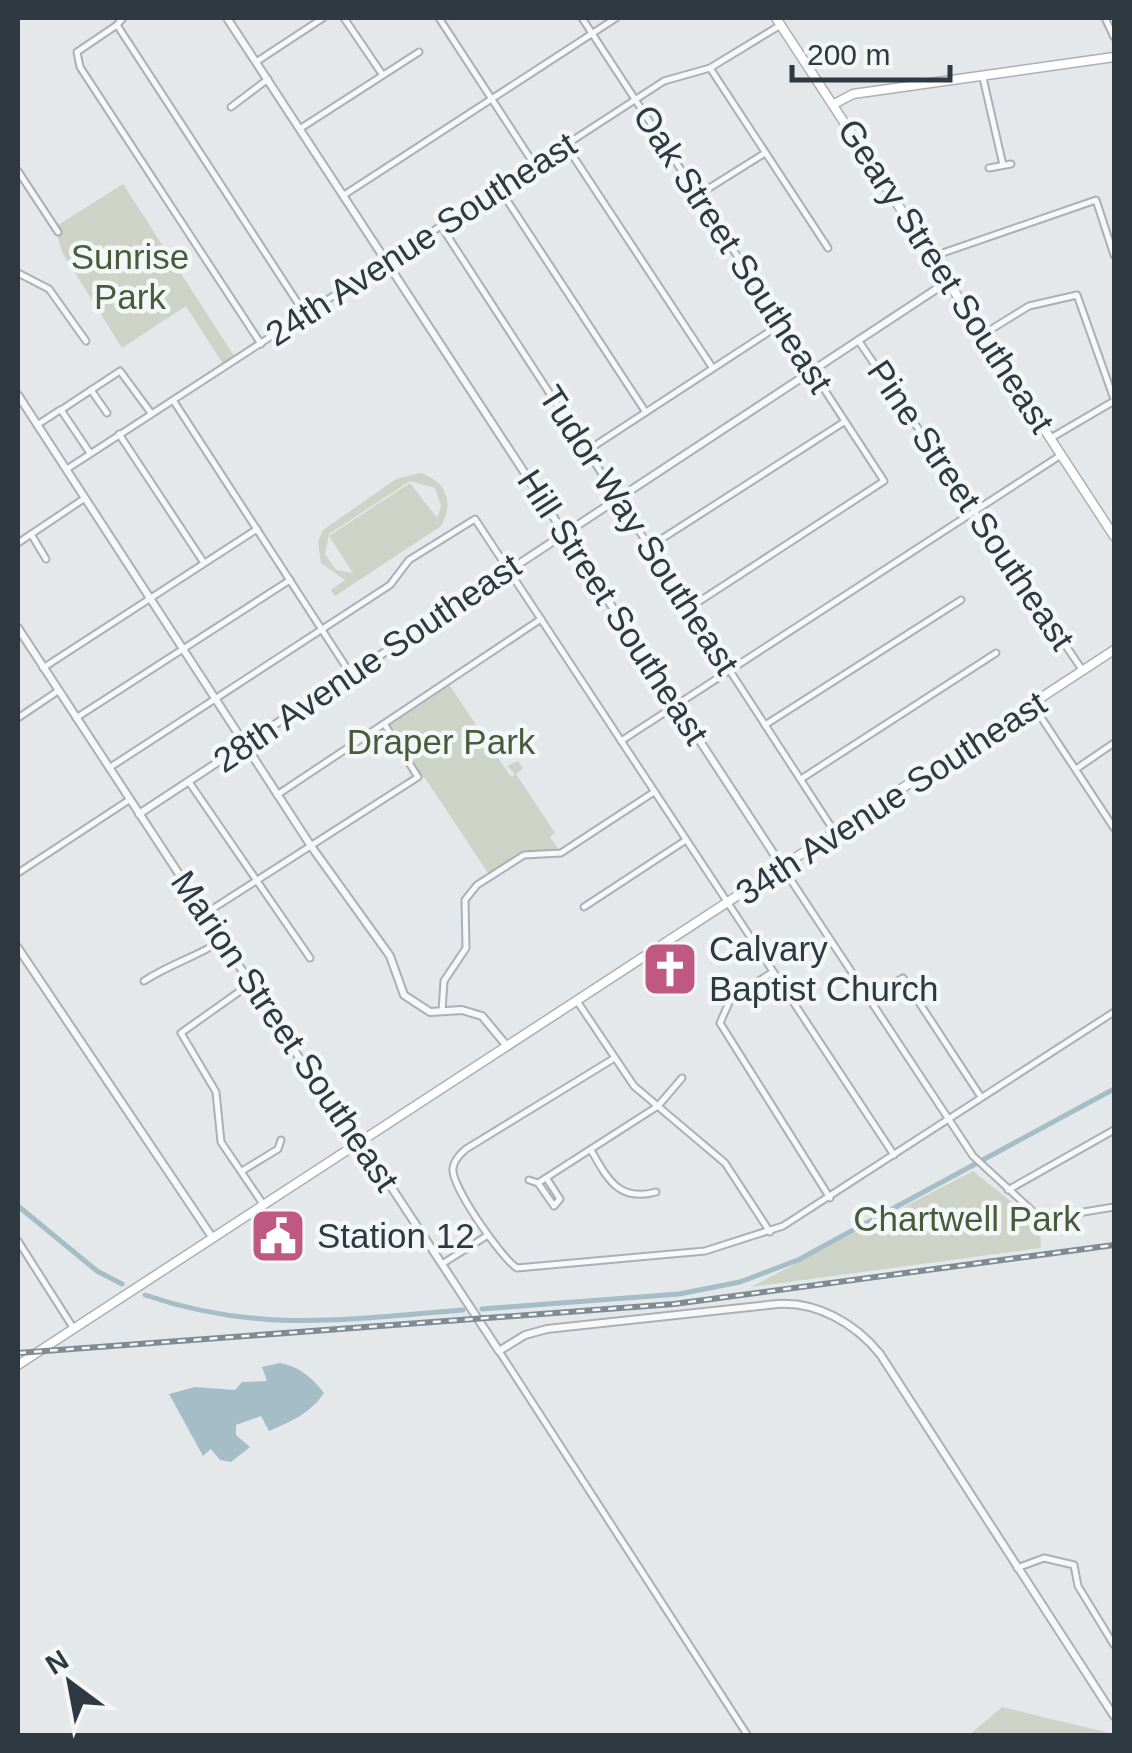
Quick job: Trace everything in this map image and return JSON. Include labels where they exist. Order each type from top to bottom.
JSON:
[{"type":"main road","name":"Geary Street Southeast","points":[[778,21],[1114,536]]},
{"type":"main road","points":[[834,104],[853,94],[1114,56]]},
{"type":"main road","name":"34th Avenue Southeast","points":[[18,1365],[1114,650]]},
{"type":"street","points":[[123,18],[80,49],[76,57],[261,344]]},
{"type":"street","name":"Hill Street Southeast","points":[[227,18],[981,1166],[1044,1220],[1114,1207]]},
{"type":"street","points":[[256,62],[323,18]]},
{"type":"street","points":[[344,18],[382,74]]},
{"type":"street","points":[[439,18],[534,164]]},
{"type":"street","name":"Oak Street Southeast","points":[[582,18],[884,481],[688,608]]},
{"type":"street","points":[[344,195],[616,18]]},
{"type":"street","points":[[1104,18],[1114,37]]},
{"type":"street","name":"24th Avenue Southeast","points":[[67,468],[635,99],[672,76],[710,68],[778,21]]},
{"type":"street","points":[[117,25],[305,314]]},
{"type":"street","points":[[301,128],[418,52]]},
{"type":"street","points":[[710,68],[828,248]]},
{"type":"street","points":[[983,78],[1007,164],[989,168]]},
{"type":"street","points":[[231,107],[268,79]]},
{"type":"street","points":[[565,144],[712,367]]},
{"type":"street","points":[[698,195],[764,153]]},
{"type":"street","points":[[18,171],[58,232]]},
{"type":"street","points":[[499,188],[646,411]]},
{"type":"street","points":[[930,257],[1096,200],[1114,255]]},
{"type":"street","name":"Tudor Way Southeast","points":[[441,226],[836,834]]},
{"type":"street","points":[[18,272],[49,289],[86,341]]},
{"type":"street","name":"28th Avenue Southeast","points":[[139,814],[947,282]]},
{"type":"street","points":[[982,335],[1028,306],[1077,295],[1114,400],[1051,438]]},
{"type":"street","points":[[588,450],[781,324]]},
{"type":"street","name":"Pine Street Southeast","points":[[858,340],[1083,671]]},
{"type":"street","points":[[37,425],[122,371],[152,414]]},
{"type":"street","points":[[91,390],[107,413]]},
{"type":"street","points":[[18,395],[21,409],[67,468],[311,846],[390,956],[408,1000],[421,1009],[482,1016],[508,1046]]},
{"type":"street","points":[[173,400],[350,673]]},
{"type":"street","points":[[61,410],[90,454]]},
{"type":"street","points":[[649,547],[845,421]]},
{"type":"street","points":[[120,434],[204,564]]},
{"type":"street","points":[[622,740],[1061,455]]},
{"type":"street","points":[[18,543],[85,498]]},
{"type":"street","points":[[108,768],[390,585],[410,560],[475,520],[894,1155]]},
{"type":"street","points":[[43,668],[257,529]]},
{"type":"street","points":[[31,534],[46,559]]},
{"type":"street","points":[[76,718],[290,580]]},
{"type":"street","points":[[765,725],[961,600]]},
{"type":"street","points":[[277,794],[541,619]]},
{"type":"street","name":"Marion Street Southeast","points":[[18,628],[334,1111],[361,1141],[748,1736]]},
{"type":"street","points":[[801,779],[996,653]]},
{"type":"street","points":[[18,718],[58,691]]},
{"type":"street","points":[[1033,705],[1114,828]]},
{"type":"street","points":[[206,913],[418,777],[385,725]]},
{"type":"street","points":[[1076,768],[1114,743]]},
{"type":"street","points":[[189,782],[254,882],[310,958]]},
{"type":"street","points":[[442,1012],[444,981],[466,948],[464,900],[477,885],[524,855],[561,853],[655,791]]},
{"type":"street","points":[[18,873],[130,800]]},
{"type":"street","points":[[584,906],[686,840]]},
{"type":"street","points":[[144,982],[177,959],[200,954],[222,941]]},
{"type":"street","points":[[18,948],[212,1237]]},
{"type":"street","points":[[773,972],[732,998],[720,1014],[722,1032],[830,1198]]},
{"type":"street","points":[[870,998],[903,978],[982,1098]]},
{"type":"street","points":[[250,984],[181,1032],[216,1092],[221,1142],[263,1204]]},
{"type":"street","points":[[578,1001],[634,1086],[724,1163],[770,1232]]},
{"type":"street","points":[[613,1059],[459,1155],[452,1168],[454,1180],[488,1235],[517,1268],[675,1255],[770,1232],[830,1198],[1114,1012]]},
{"type":"street","points":[[538,1183],[658,1106],[682,1078]]},
{"type":"street","points":[[1008,1190],[1114,1130]]},
{"type":"street","points":[[242,1171],[278,1149],[281,1140]]},
{"type":"street","points":[[591,1150],[621,1192],[632,1196],[656,1192]]},
{"type":"street","points":[[530,1180],[538,1183],[552,1205],[558,1204],[560,1199],[547,1178]]},
{"type":"street","points":[[442,1264],[488,1235]]},
{"type":"street","points":[[18,1241],[74,1329]]},
{"type":"street","points":[[499,1352],[526,1335],[546,1329],[790,1304],[832,1316],[858,1331],[880,1354],[1114,1716]]},
{"type":"street","points":[[1017,1568],[1044,1558],[1074,1564],[1078,1586],[1114,1645]]},
{"type":"green space","name":"Sunrise Park","points":[[123,184],[236,359],[225,367],[186,306],[122,348],[62,252],[55,227]]},
{"type":"green space","points":[[420,473],[442,487],[447,509],[441,526],[335,596],[331,590],[345,580],[321,563],[318,541],[323,530],[396,479]],"holes":[[[410,481],[435,488],[441,506],[437,518],[410,483],[329,536],[353,573],[336,570],[325,554],[329,534]]]},
{"type":"green space","name":"Draper Park","points":[[448,683],[511,777],[515,774],[507,766],[518,761],[523,768],[516,774],[555,833],[550,837],[561,853],[524,855],[490,876],[425,778],[418,777],[385,725]]},
{"type":"green space","name":"Chartwell Park","points":[[973,1171],[1040,1225],[1041,1248],[751,1287]]},
{"type":"green space","points":[[1002,1707],[1114,1734],[1114,1735],[969,1735]]},
{"type":"water","points":[[280,1363],[315,1382],[324,1393],[319,1400],[300,1416],[269,1431],[261,1416],[236,1425],[236,1435],[250,1447],[231,1462],[220,1460],[211,1449],[203,1456],[169,1394],[195,1387],[235,1390],[242,1382],[267,1381],[262,1367]]},
{"type":"waterway","points":[[482,1309],[679,1294],[740,1282],[798,1260],[1114,1089]]},
{"type":"waterway","points":[[18,1206],[97,1271],[122,1284]]},
{"type":"waterway","points":[[145,1295],[226,1315],[265,1319],[341,1319],[463,1310]]},
{"type":"railway","points":[[18,1353],[674,1304],[1114,1245]]},
{"type":"place","name":"Calvary Baptist Church","points":[[670,969]]},
{"type":"place","name":"Station 12","points":[[278,1236]]}]
